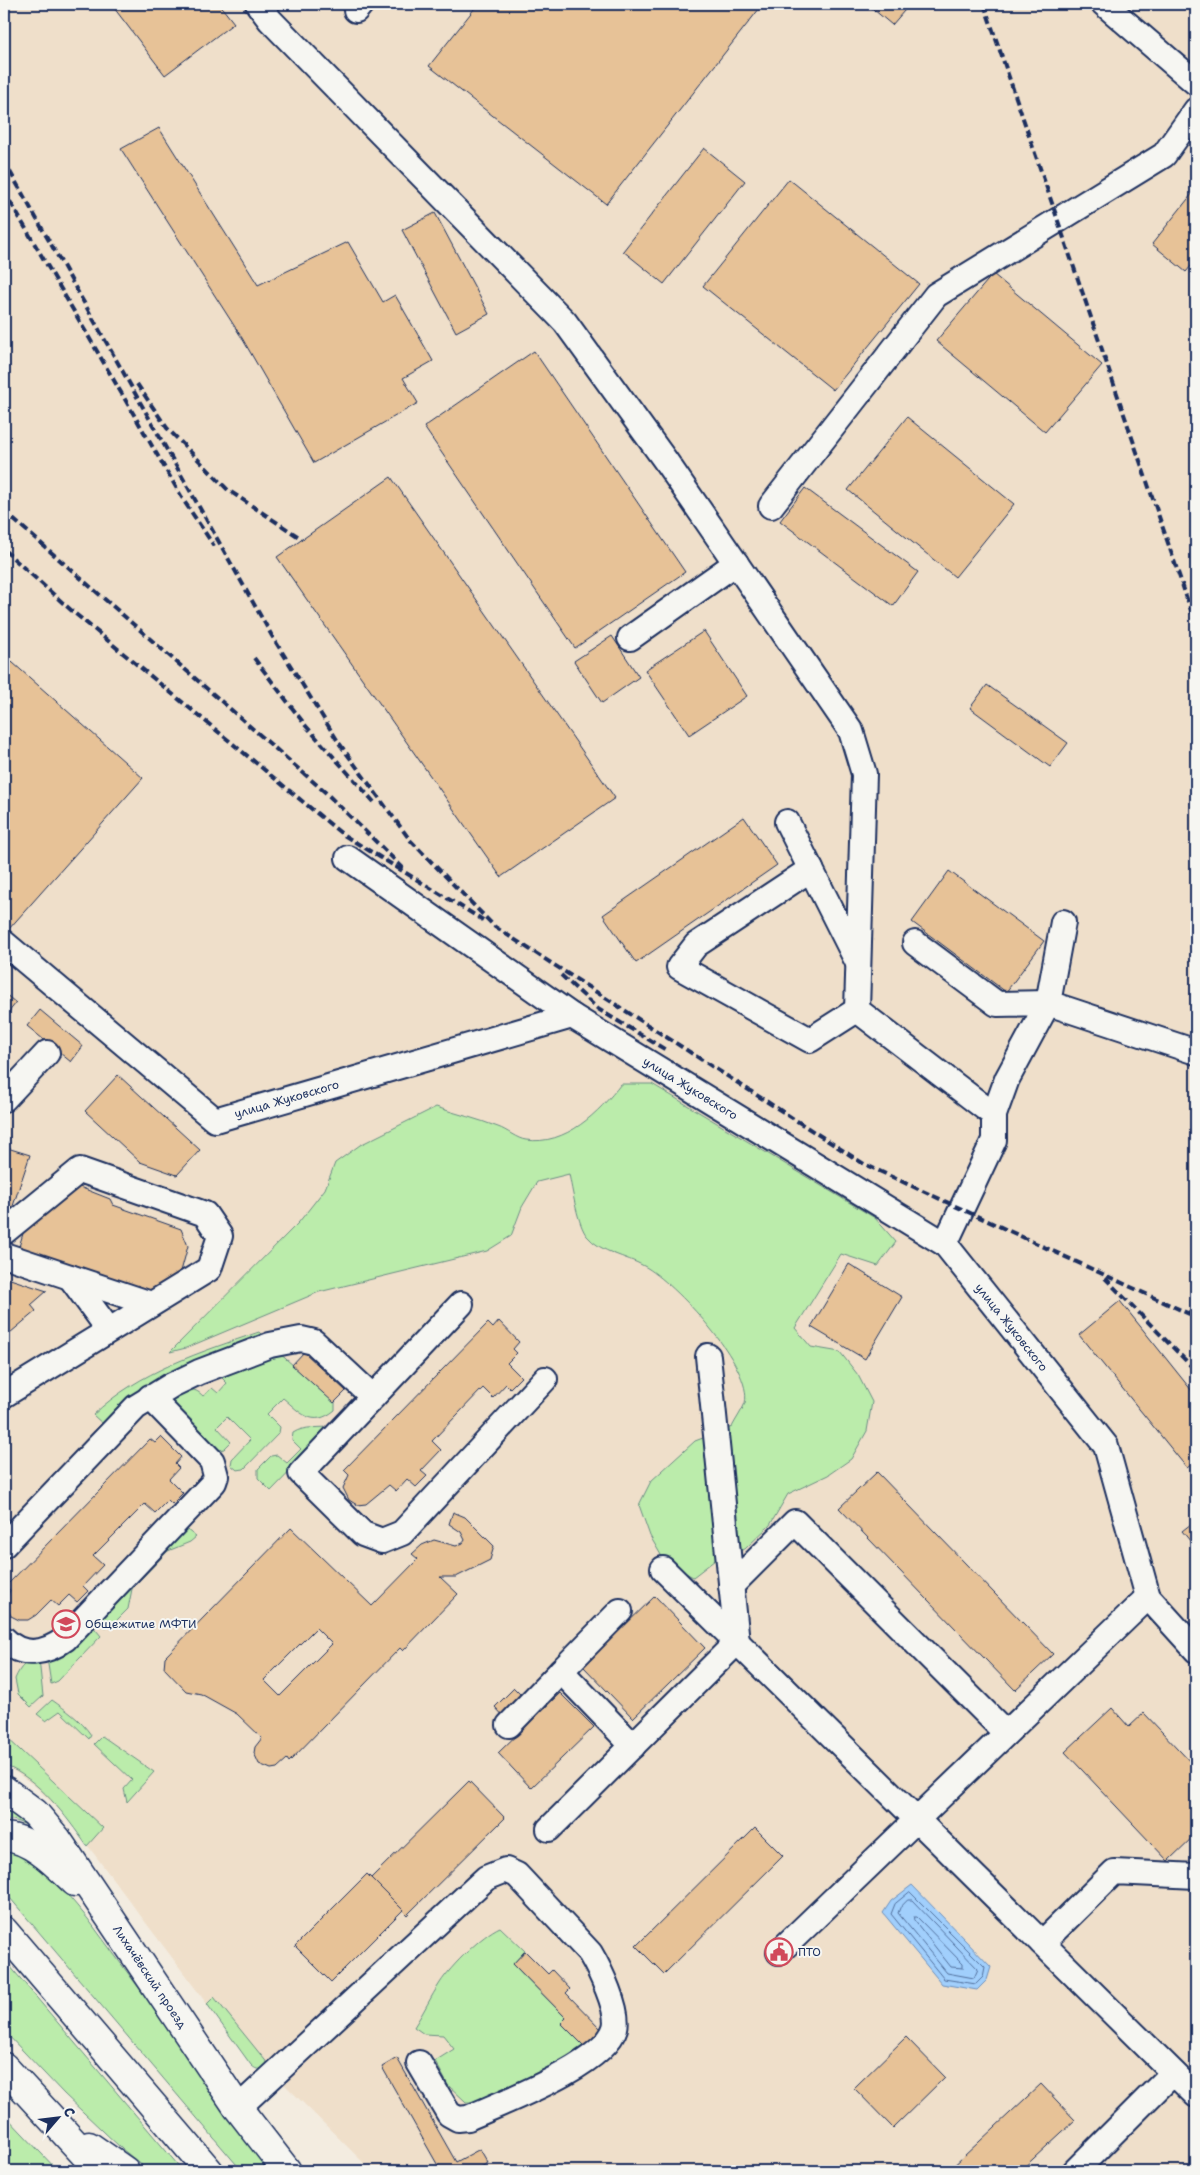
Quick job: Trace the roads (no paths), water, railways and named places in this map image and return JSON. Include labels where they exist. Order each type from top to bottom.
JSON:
[{"type":"main road","name":"Лихачёвский проезд","points":[[4,1790],[35,1813],[52,1833],[238,2108],[287,2171]]},
{"type":"main road","points":[[4,1837],[12,1837],[35,1848],[59,1867],[107,1913]]},
{"type":"main road","points":[[4,1931],[209,2171]]},
{"type":"main road","points":[[4,2067],[100,2171]]},
{"type":"main road","points":[[57,2124],[125,2171]]},
{"type":"street","points":[[258,4],[270,20],[565,322],[736,563],[851,731],[864,774],[857,1010]]},
{"type":"street","points":[[1104,4],[1196,83]]},
{"type":"street","points":[[771,506],[936,295],[1164,155],[1196,110]]},
{"type":"street","points":[[630,638],[736,563]]},
{"type":"street","points":[[787,822],[858,962]]},
{"type":"street","points":[[348,858],[572,1016]]},
{"type":"street","points":[[810,868],[696,945],[679,967],[810,1040],[857,1010]]},
{"type":"street","points":[[945,1244],[994,1140],[994,1116],[1007,1079],[1048,1003],[1063,922]]},
{"type":"street","name":"улица Жуковского","points":[[4,943],[215,1120],[572,1016],[945,1244],[1106,1446],[1148,1596],[1196,1650]]},
{"type":"street","points":[[915,943],[997,1004],[1048,1003],[1196,1052]]},
{"type":"street","points":[[857,1010],[994,1116]]},
{"type":"street","points":[[4,1100],[47,1053]]},
{"type":"street","points":[[4,1232],[80,1170],[205,1214],[220,1236],[209,1269],[4,1395]]},
{"type":"street","points":[[4,1255],[152,1304]]},
{"type":"street","points":[[70,1277],[109,1330]]},
{"type":"street","points":[[461,1304],[301,1473],[363,1534],[382,1541],[402,1532],[546,1379]]},
{"type":"street","points":[[4,1545],[136,1407],[150,1397],[199,1372],[270,1345],[301,1339],[314,1342],[373,1397]]},
{"type":"street","points":[[708,1356],[737,1642]]},
{"type":"street","points":[[4,1639],[12,1647],[33,1652],[50,1649],[58,1645],[214,1482],[216,1476],[212,1461],[150,1397]]},
{"type":"street","points":[[731,1586],[795,1522],[1006,1733]]},
{"type":"street","points":[[663,1569],[1196,2095]]},
{"type":"street","points":[[779,1952],[1148,1596]]},
{"type":"street","points":[[509,1725],[620,1611]]},
{"type":"street","points":[[549,1830],[737,1642]]},
{"type":"street","points":[[561,1672],[633,1746]]},
{"type":"street","points":[[238,2108],[486,1878],[506,1870],[517,1875],[590,1953],[599,1968],[615,2013],[616,2027],[611,2037],[603,2048],[576,2067],[468,2118],[458,2118],[449,2114],[419,2063]]},
{"type":"street","points":[[1042,1943],[1114,1872],[1196,1876]]},
{"type":"street","points":[[1075,2171],[1173,2072]]},
{"type":"water","points":[[912,1885],[991,1967],[987,1980],[977,1990],[942,1984],[883,1913],[891,1901]]},
{"type":"railway","points":[[984,4],[1196,625]]},
{"type":"railway","points":[[4,161],[272,636],[339,743],[410,840],[495,927],[864,1164],[1196,1317]]},
{"type":"railway","points":[[4,191],[184,501],[214,546]]},
{"type":"railway","points":[[137,384],[167,428],[228,490],[302,539]]},
{"type":"railway","points":[[4,511],[325,792],[403,868]]},
{"type":"railway","points":[[4,550],[72,611],[342,834],[483,920]]},
{"type":"railway","points":[[254,658],[306,726],[374,802]]},
{"type":"railway","points":[[561,975],[598,1009],[666,1050]]},
{"type":"railway","points":[[1105,1278],[1196,1371]]},
{"type":"place","name":"Общежитие МФТИ","points":[[66,1624]]},
{"type":"place","name":"ПТО","points":[[779,1952]]}]
